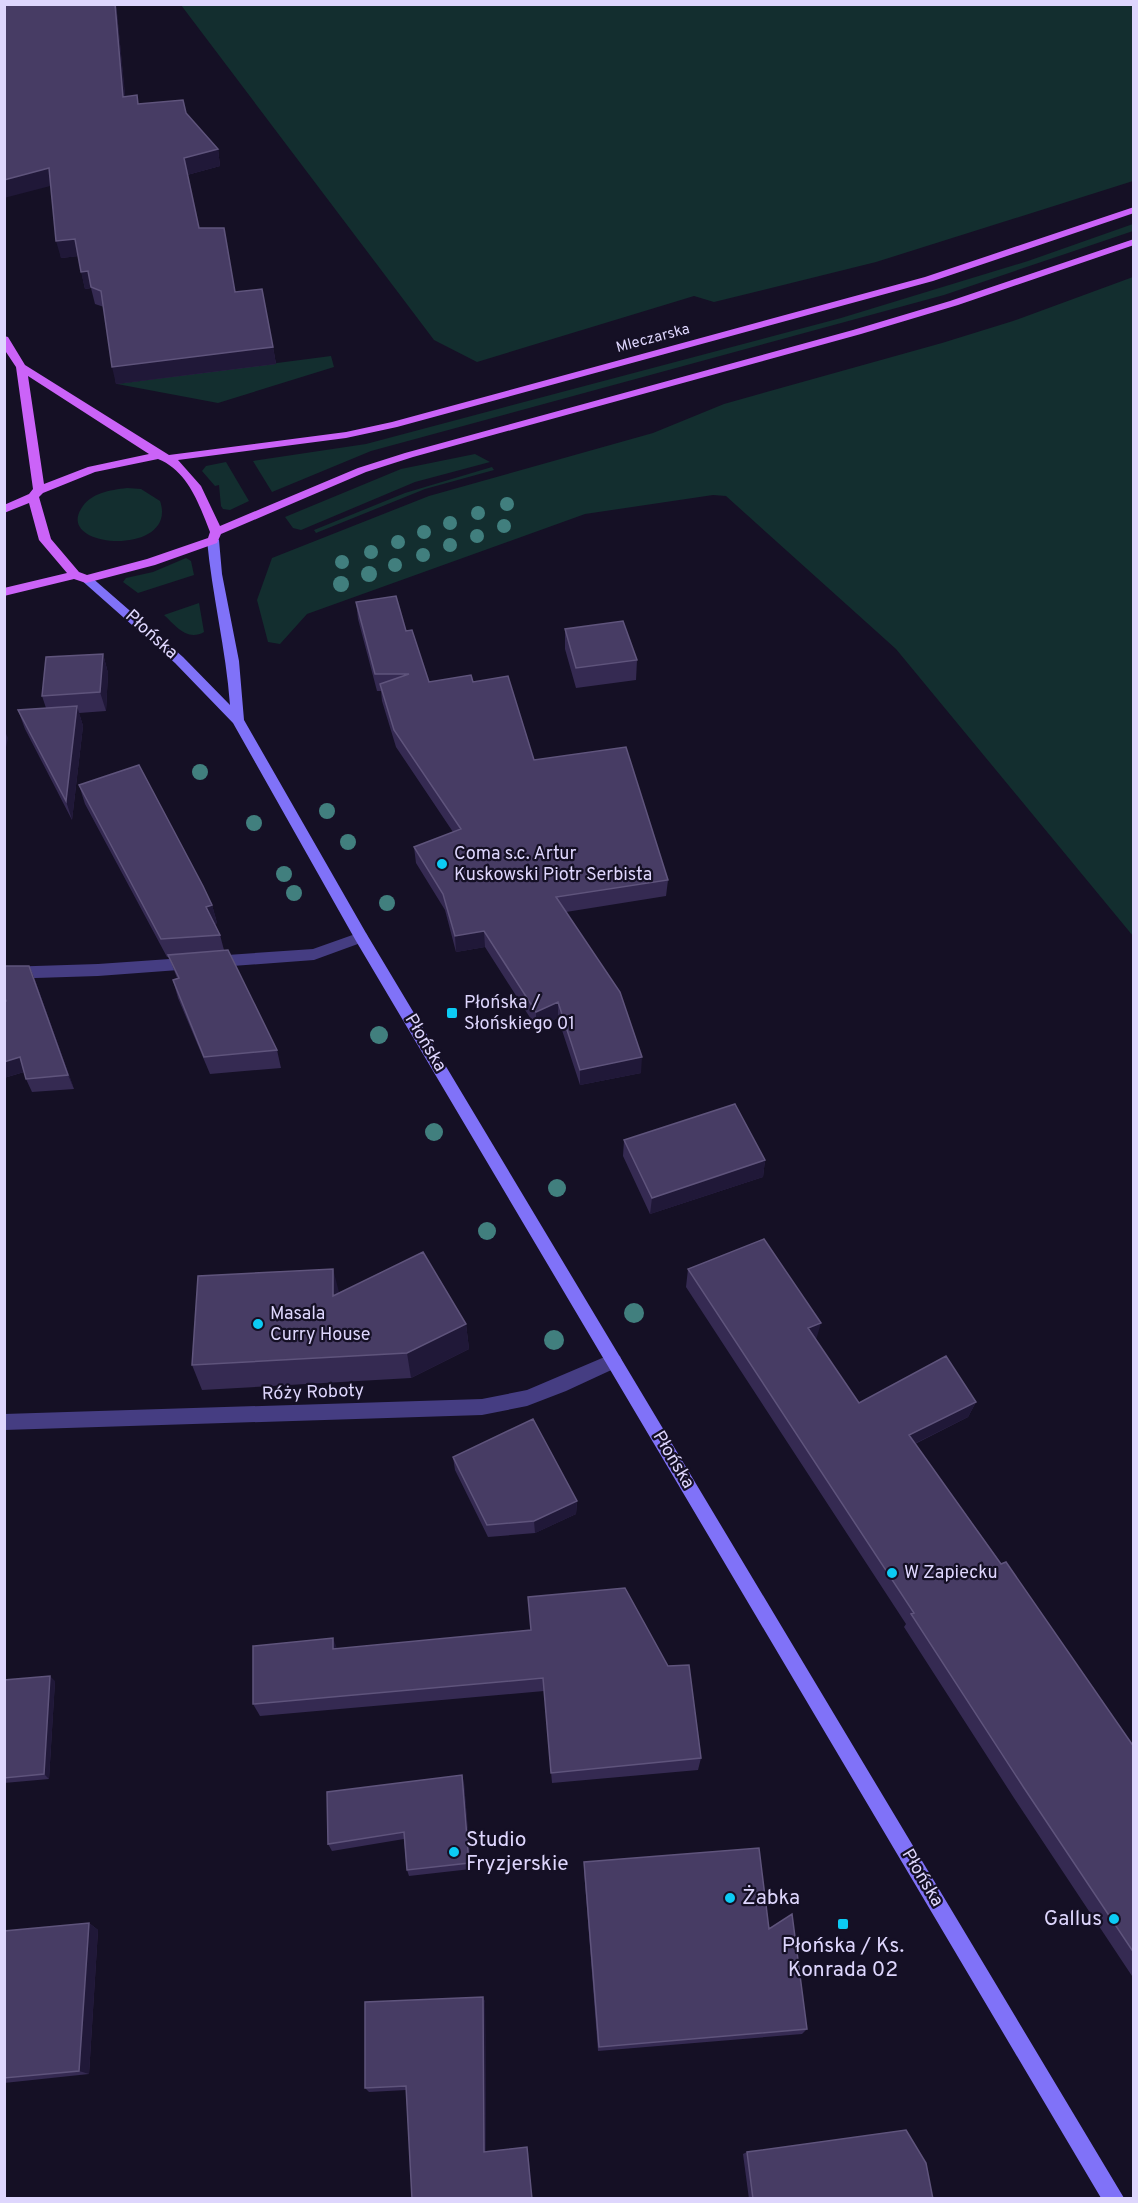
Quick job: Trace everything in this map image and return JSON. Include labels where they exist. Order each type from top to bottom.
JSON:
[{"type":"main road","name":"Mleczarska","points":[[4,509],[93,469],[165,457],[346,435],[393,425],[929,279],[1134,210]]},
{"type":"main road","points":[[4,592],[151,562],[362,470],[409,455],[878,326],[954,303],[1134,242]]},
{"type":"main road","points":[[4,339],[21,367],[36,494],[45,540],[80,577]]},
{"type":"main road","points":[[21,367],[165,457],[200,492],[214,536]]},
{"type":"street","name":"Płońska","points":[[214,536],[216,574],[233,662],[238,720]]},
{"type":"street","name":"Płońska","points":[[80,577],[179,660],[238,720],[362,938],[1113,2199]]},
{"type":"street","points":[[4,973],[98,970],[314,954],[362,938]]},
{"type":"street","name":"Róży Roboty","points":[[4,1422],[482,1407],[527,1398],[560,1386],[614,1361]]},
{"type":"green space","points":[[181,5],[1133,5],[1133,181],[876,262],[714,302],[694,296],[477,362],[434,340]]},
{"type":"green space","points":[[1133,224],[1133,231],[944,295],[371,451],[272,492],[253,461],[366,444],[841,318],[1028,261]]},
{"type":"green space","points":[[1133,277],[1133,936],[896,649],[726,496],[713,495],[585,514],[307,614],[280,644],[268,642],[257,600],[272,558],[429,496],[653,433],[724,404],[1013,321]]},
{"type":"green space","points":[[331,356],[334,367],[218,403],[117,384]]},
{"type":"green space","points":[[475,454],[490,462],[415,482],[301,530],[293,528],[285,517],[401,469]]},
{"type":"green space","points":[[226,462],[249,501],[230,510],[223,509],[221,506],[219,485],[215,486],[202,471],[206,466]]},
{"type":"green space","points":[[492,467],[494,470],[425,489],[316,533],[314,530],[405,493]]},
{"type":"green space","points":[[127,488],[141,489],[160,501],[161,519],[152,531],[137,539],[118,541],[100,539],[85,533],[78,523],[81,509],[85,504],[101,493]]},
{"type":"green space","points":[[186,558],[191,561],[194,575],[138,593],[123,582],[126,578],[153,572]]},
{"type":"green space","points":[[199,603],[204,632],[198,635],[187,634],[164,615]]},
{"type":"building","points":[[4,4],[115,4],[123,97],[137,95],[138,104],[183,100],[186,113],[218,149],[184,158],[199,228],[224,228],[235,292],[262,289],[273,347],[112,367],[101,291],[91,287],[88,271],[81,272],[75,239],[56,241],[49,168],[4,180]]},
{"type":"building","points":[[396,596],[406,631],[412,630],[429,682],[471,675],[473,682],[508,676],[534,760],[626,747],[668,880],[556,897],[620,992],[642,1057],[580,1070],[558,1002],[536,1012],[484,931],[455,936],[443,894],[414,847],[461,829],[394,730],[380,684],[409,674],[375,674],[356,602]]},
{"type":"building","points":[[623,621],[637,660],[576,668],[565,629]]},
{"type":"building","points":[[103,654],[100,692],[42,696],[46,657]]},
{"type":"building","points":[[77,706],[66,801],[18,710]]},
{"type":"building","points":[[139,765],[203,886],[212,905],[206,907],[220,935],[161,939],[79,785]]},
{"type":"building","points":[[228,950],[277,1050],[204,1057],[173,980],[179,978],[168,955]]},
{"type":"building","points":[[4,966],[29,966],[68,1075],[26,1079],[20,1057],[4,1062],[4,1002],[6,1001]]},
{"type":"building","points":[[735,1104],[765,1160],[652,1198],[624,1140]]},
{"type":"building","points":[[764,1239],[821,1323],[808,1328],[859,1403],[946,1356],[976,1402],[909,1435],[1001,1564],[1006,1562],[1134,1747],[1134,1953],[1024,1788],[911,1614],[914,1613],[688,1269]]},
{"type":"building","points":[[423,1252],[466,1324],[407,1353],[192,1365],[198,1276],[333,1269],[333,1296]]},
{"type":"building","points":[[533,1419],[577,1501],[534,1521],[487,1525],[453,1457]]},
{"type":"building","points":[[625,1588],[668,1666],[689,1665],[701,1758],[551,1773],[543,1678],[253,1704],[253,1646],[333,1638],[333,1649],[531,1630],[528,1597]]},
{"type":"building","points":[[50,1676],[44,1774],[4,1778],[4,1680]]},
{"type":"building","points":[[462,1775],[469,1863],[407,1870],[404,1832],[328,1844],[327,1792]]},
{"type":"building","points":[[759,1848],[769,1929],[792,1914],[807,2029],[599,2047],[584,1862]]},
{"type":"building","points":[[89,1923],[79,2071],[4,2078],[4,1931]]},
{"type":"building","points":[[483,1997],[484,2152],[527,2147],[532,2199],[412,2199],[406,2086],[365,2088],[365,2002]]},
{"type":"building","points":[[906,2130],[926,2163],[933,2199],[753,2199],[747,2152]]},
{"type":"place","name":"Coma s.c. Artur Kuskowski Piotr Serbista","points":[[442,864]]},
{"type":"place","name":"Płońska / Słońskiego 01","points":[[452,1013]]},
{"type":"place","name":"Masala Curry House","points":[[258,1324]]},
{"type":"place","name":"W Zapiecku","points":[[892,1573]]},
{"type":"place","name":"Studio Fryzjerskie","points":[[454,1852]]},
{"type":"place","name":"Żabka","points":[[730,1898]]},
{"type":"place","name":"Gallus","points":[[1114,1919]]},
{"type":"place","name":"Płońska / Ks. Konrada 02","points":[[843,1924]]}]
